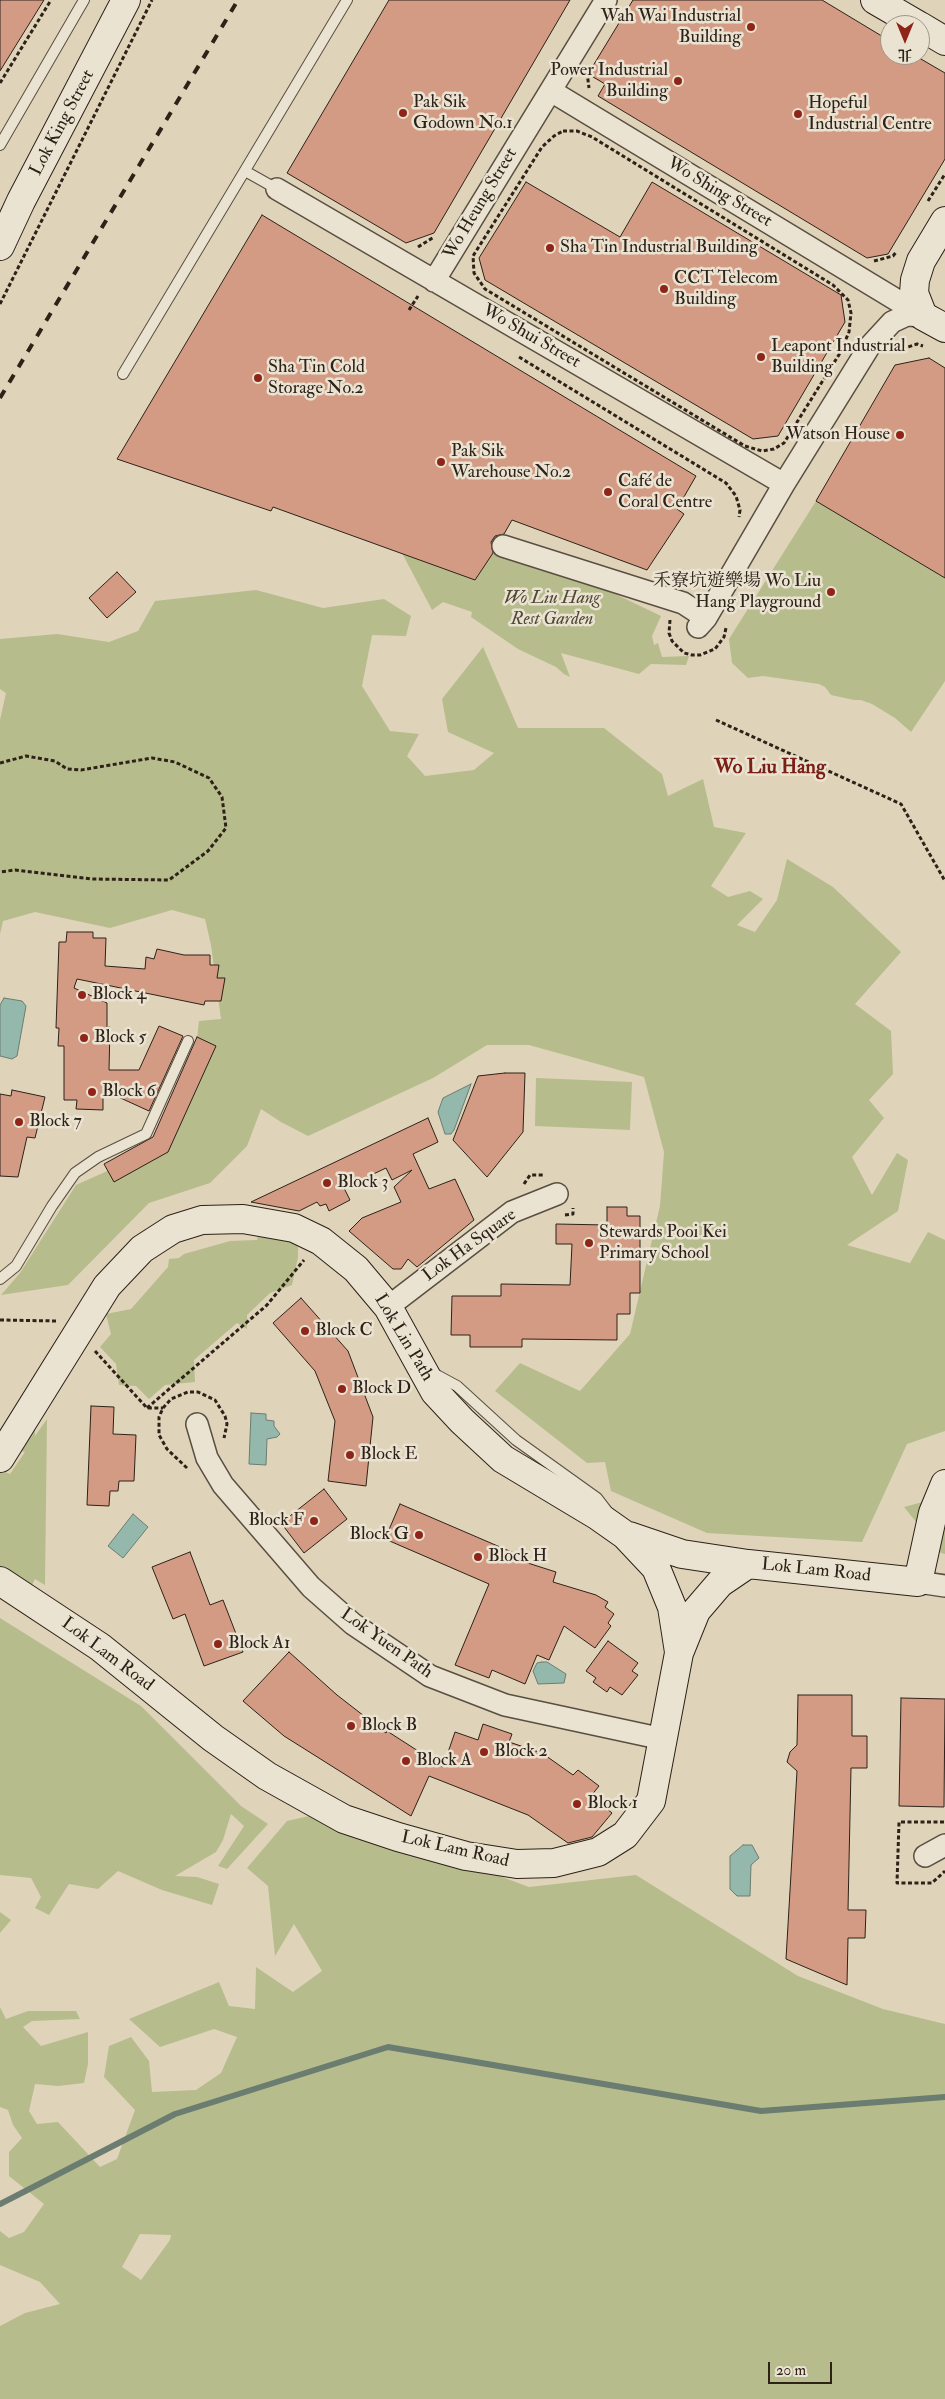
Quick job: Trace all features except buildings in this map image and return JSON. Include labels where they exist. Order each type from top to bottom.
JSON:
[{"type":"street","name":"Lok King Street","points":[[0,246],[30,184],[126,0]]},
{"type":"street","name":"Wo Heung Street","points":[[434,281],[606,0]]},
{"type":"street","points":[[875,0],[900,15]]},
{"type":"street","points":[[930,32],[945,41]]},
{"type":"street","name":"Wo Shing Street","points":[[550,91],[934,322]]},
{"type":"street","name":"Wo Shui Street","points":[[277,190],[784,484]]},
{"type":"street","points":[[934,322],[914,293],[915,280],[935,214]]},
{"type":"street","points":[[504,546],[683,603],[702,623],[784,484],[874,341],[892,322],[907,315],[934,322]]},
{"type":"street","name":"Lok Ha Square","points":[[388,1307],[512,1212],[557,1194]]},
{"type":"street","name":"Lok Lin Path","points":[[0,1458],[107,1286],[142,1249],[172,1229],[202,1220],[243,1219],[294,1228],[321,1241],[356,1269],[388,1307],[435,1392],[462,1422],[503,1459],[598,1516],[625,1535],[656,1568],[672,1607],[679,1653]]},
{"type":"street","name":"Lok Yuen Path","points":[[197,1424],[207,1458],[222,1485],[311,1587],[353,1624],[430,1676],[505,1706],[663,1739]]},
{"type":"street","points":[[918,1582],[932,1513],[945,1484]]},
{"type":"street","name":"Lok Lin Path","points":[[625,1535],[682,1554],[748,1564]]},
{"type":"street","name":"Lok Lam Road","points":[[0,1581],[100,1647],[213,1738],[267,1776],[344,1819],[398,1837],[466,1856],[517,1864],[554,1863],[598,1852],[625,1835],[651,1801],[679,1653],[696,1611],[720,1583],[748,1564],[945,1586]]},
{"type":"street","points":[[924,1856],[945,1845]]},
{"type":"lane","points":[[0,145],[84,0]]},
{"type":"lane","points":[[123,374],[347,0]]},
{"type":"lane","points":[[245,171],[277,190]]},
{"type":"lane","points":[[0,1279],[16,1266],[52,1206],[75,1173],[98,1158],[146,1134],[188,1041]]},
{"type":"path","points":[[0,83],[51,0]]},
{"type":"path","points":[[0,304],[152,0]]},
{"type":"path","points":[[588,67],[588,83],[593,95]]},
{"type":"path","points":[[564,131],[577,131],[592,137],[833,285],[848,300],[851,313],[849,332],[840,353],[784,443],[774,449],[762,451],[745,446],[485,288],[474,273],[473,256],[542,148],[554,136],[564,131]]},
{"type":"path","points":[[935,214],[945,174]]},
{"type":"path","points":[[411,247],[420,247],[436,236]]},
{"type":"path","points":[[871,261],[878,262],[893,256],[901,247]]},
{"type":"path","points":[[410,291],[427,301]]},
{"type":"path","points":[[409,310],[418,296]]},
{"type":"path","points":[[518,356],[726,483],[736,496],[740,510],[739,522]]},
{"type":"path","points":[[716,720],[901,804],[945,881]]},
{"type":"path","points":[[0,763],[26,756],[55,761],[68,769],[81,770],[152,758],[174,762],[209,778],[222,797],[226,828],[208,851],[169,880],[92,879],[15,870],[0,872]]},
{"type":"path","points":[[147,1408],[267,1305],[307,1256]]},
{"type":"path","points":[[0,1320],[60,1321]]},
{"type":"path","points":[[91,1346],[147,1408],[163,1408]]},
{"type":"green space","points":[[816,501],[945,578],[945,681],[911,732],[895,718],[872,704],[861,700],[831,695],[825,687],[819,684],[763,676],[748,678],[732,663],[729,639]]},
{"type":"green space","name":"Wo Liu Hang Rest Garden","points":[[501,539],[661,616],[652,636],[654,645],[658,643],[662,657],[689,656],[686,665],[651,664],[639,674],[561,653],[570,677],[556,667],[518,649],[471,617],[472,612],[443,602],[432,610],[402,553],[475,580]]},
{"type":"green space","points":[[256,590],[323,608],[384,599],[411,616],[406,636],[372,635],[362,686],[390,731],[419,734],[407,756],[425,776],[474,770],[494,753],[448,732],[442,699],[483,647],[518,728],[604,728],[662,774],[668,796],[703,779],[714,827],[746,833],[711,886],[728,897],[750,891],[763,899],[737,925],[755,932],[777,900],[787,859],[833,887],[901,952],[855,1004],[891,1031],[893,1074],[869,1100],[884,1118],[852,1157],[872,1195],[897,1153],[908,1160],[898,1211],[847,1245],[910,1263],[928,1232],[945,1240],[945,1431],[907,1444],[862,1542],[707,1533],[611,1491],[605,1462],[587,1463],[495,1391],[520,1363],[580,1391],[630,1334],[660,1206],[664,1152],[644,1077],[529,1045],[487,1045],[433,1078],[308,1136],[261,1109],[247,1146],[210,1183],[149,1203],[68,1285],[1,1295],[20,1273],[76,1185],[143,1155],[193,1076],[199,1021],[221,1019],[211,945],[205,919],[172,910],[110,928],[35,912],[3,921],[0,934],[0,720],[6,693],[0,689],[0,639],[57,634],[109,642],[138,631],[155,601]]},
{"type":"green space","points":[[536,1078],[632,1082],[630,1130],[535,1126]]},
{"type":"green space","points":[[259,1230],[298,1239],[298,1257],[292,1285],[270,1293],[247,1315],[247,1329],[237,1323],[194,1360],[195,1382],[165,1385],[149,1399],[136,1386],[119,1385],[116,1364],[100,1347],[111,1334],[106,1314],[131,1309],[168,1267],[169,1259],[179,1258],[184,1254],[230,1241],[257,1240]]},
{"type":"green space","points":[[35,1416],[35,1436],[47,1419],[45,1585],[35,1579],[32,1585],[0,1567],[0,1470],[10,1474],[25,1452],[16,1450]]},
{"type":"green space","points":[[945,1496],[945,1554],[941,1553],[904,1507]]},
{"type":"green space","points":[[0,1618],[141,1706],[241,1806],[268,1824],[227,1869],[218,1866],[244,1826],[231,1814],[223,1840],[216,1852],[175,1876],[197,1877],[219,1884],[212,1905],[162,1890],[118,1871],[98,1889],[69,1884],[49,1915],[35,1908],[41,1897],[31,1878],[0,1875]]},
{"type":"green space","points":[[318,1814],[424,1848],[529,1887],[636,1875],[798,1976],[883,2009],[945,2024],[945,2399],[0,2399],[0,2326],[25,2313],[60,2304],[40,2282],[0,2265],[0,2231],[9,2238],[24,2232],[44,2204],[9,2176],[9,2152],[22,2138],[13,2125],[8,2110],[0,2107],[0,2007],[6,2019],[28,2011],[76,2011],[80,2019],[32,2021],[23,2027],[41,2046],[88,2032],[88,2064],[84,2083],[58,2086],[35,2084],[29,2111],[37,2124],[58,2122],[100,2167],[117,2159],[135,2110],[104,2077],[109,2046],[131,2037],[149,2061],[152,2092],[196,2090],[221,2073],[237,2037],[214,2029],[160,2047],[129,2019],[219,1982],[229,2006],[255,2009],[256,1967],[293,1992],[322,1971],[294,1924],[275,1956],[268,1886],[247,1868],[287,1821]],"holes":[[[140,2234],[171,2235],[170,2240],[141,2280],[122,2267]]]},
{"type":"green space","points":[[0,1912],[11,1920],[0,1933]]},
{"type":"water","points":[[4,998],[22,1001],[26,1006],[17,1056],[12,1059],[0,1056],[0,1005]]},
{"type":"water","points":[[471,1084],[454,1130],[451,1134],[445,1134],[438,1112],[443,1098]]},
{"type":"water","points":[[251,1413],[266,1414],[266,1420],[274,1421],[274,1426],[280,1434],[277,1437],[267,1439],[266,1465],[249,1464]]},
{"type":"water","points":[[133,1514],[148,1527],[123,1558],[108,1546]]},
{"type":"water","points":[[547,1662],[566,1674],[564,1683],[538,1684],[533,1671],[537,1663]]},
{"type":"water","points":[[743,1845],[752,1845],[759,1858],[751,1865],[750,1896],[737,1896],[730,1889],[730,1856]]},
{"type":"waterway","points":[[0,2204],[175,2114],[388,2047],[761,2111],[945,2097]]},
{"type":"railway","points":[[0,398],[238,0]]},
{"type":"place","name":"Wah Wai Industrial Building","points":[[751,27]]},
{"type":"place","name":"Power Industrial Building","points":[[678,81]]},
{"type":"place","name":"Pak Sik Godown No.1","points":[[403,113]]},
{"type":"place","name":"Hopeful Industrial Centre","points":[[798,114]]},
{"type":"place","name":"Sha Tin Industrial Building","points":[[550,248]]},
{"type":"place","name":"CCT Telecom Building","points":[[664,289]]},
{"type":"place","name":"Leapont Industrial Building","points":[[761,357]]},
{"type":"place","name":"Sha Tin Cold Storage No.2","points":[[258,378]]},
{"type":"place","name":"Watson House","points":[[900,435]]},
{"type":"place","name":"Pak Sik Warehouse No.2","points":[[441,462]]},
{"type":"place","name":"Café de Coral Centre","points":[[608,492]]},
{"type":"place","name":"禾寮坑遊樂場 Wo Liu Hang Playground","points":[[831,592]]},
{"type":"place","name":"Block 4","points":[[82,995]]},
{"type":"place","name":"Block 5","points":[[84,1038]]},
{"type":"place","name":"Block 6","points":[[92,1092]]},
{"type":"place","name":"Block 7","points":[[19,1122]]},
{"type":"place","name":"Block 3","points":[[327,1183]]},
{"type":"place","name":"Stewards Pooi Kei Primary School","points":[[589,1243]]},
{"type":"place","name":"Block C","points":[[305,1331]]},
{"type":"place","name":"Block D","points":[[342,1389]]},
{"type":"place","name":"Block E","points":[[350,1455]]},
{"type":"place","name":"Block F","points":[[314,1521]]},
{"type":"place","name":"Block G","points":[[419,1535]]},
{"type":"place","name":"Block H","points":[[478,1557]]},
{"type":"place","name":"Block A1","points":[[218,1644]]},
{"type":"place","name":"Block B","points":[[351,1726]]},
{"type":"place","name":"Block 2","points":[[484,1752]]},
{"type":"place","name":"Block A","points":[[406,1761]]},
{"type":"place","name":"Block 1","points":[[577,1804]]},
{"type":"district","name":"Wo Liu Hang","points":[[770,769]]}]
